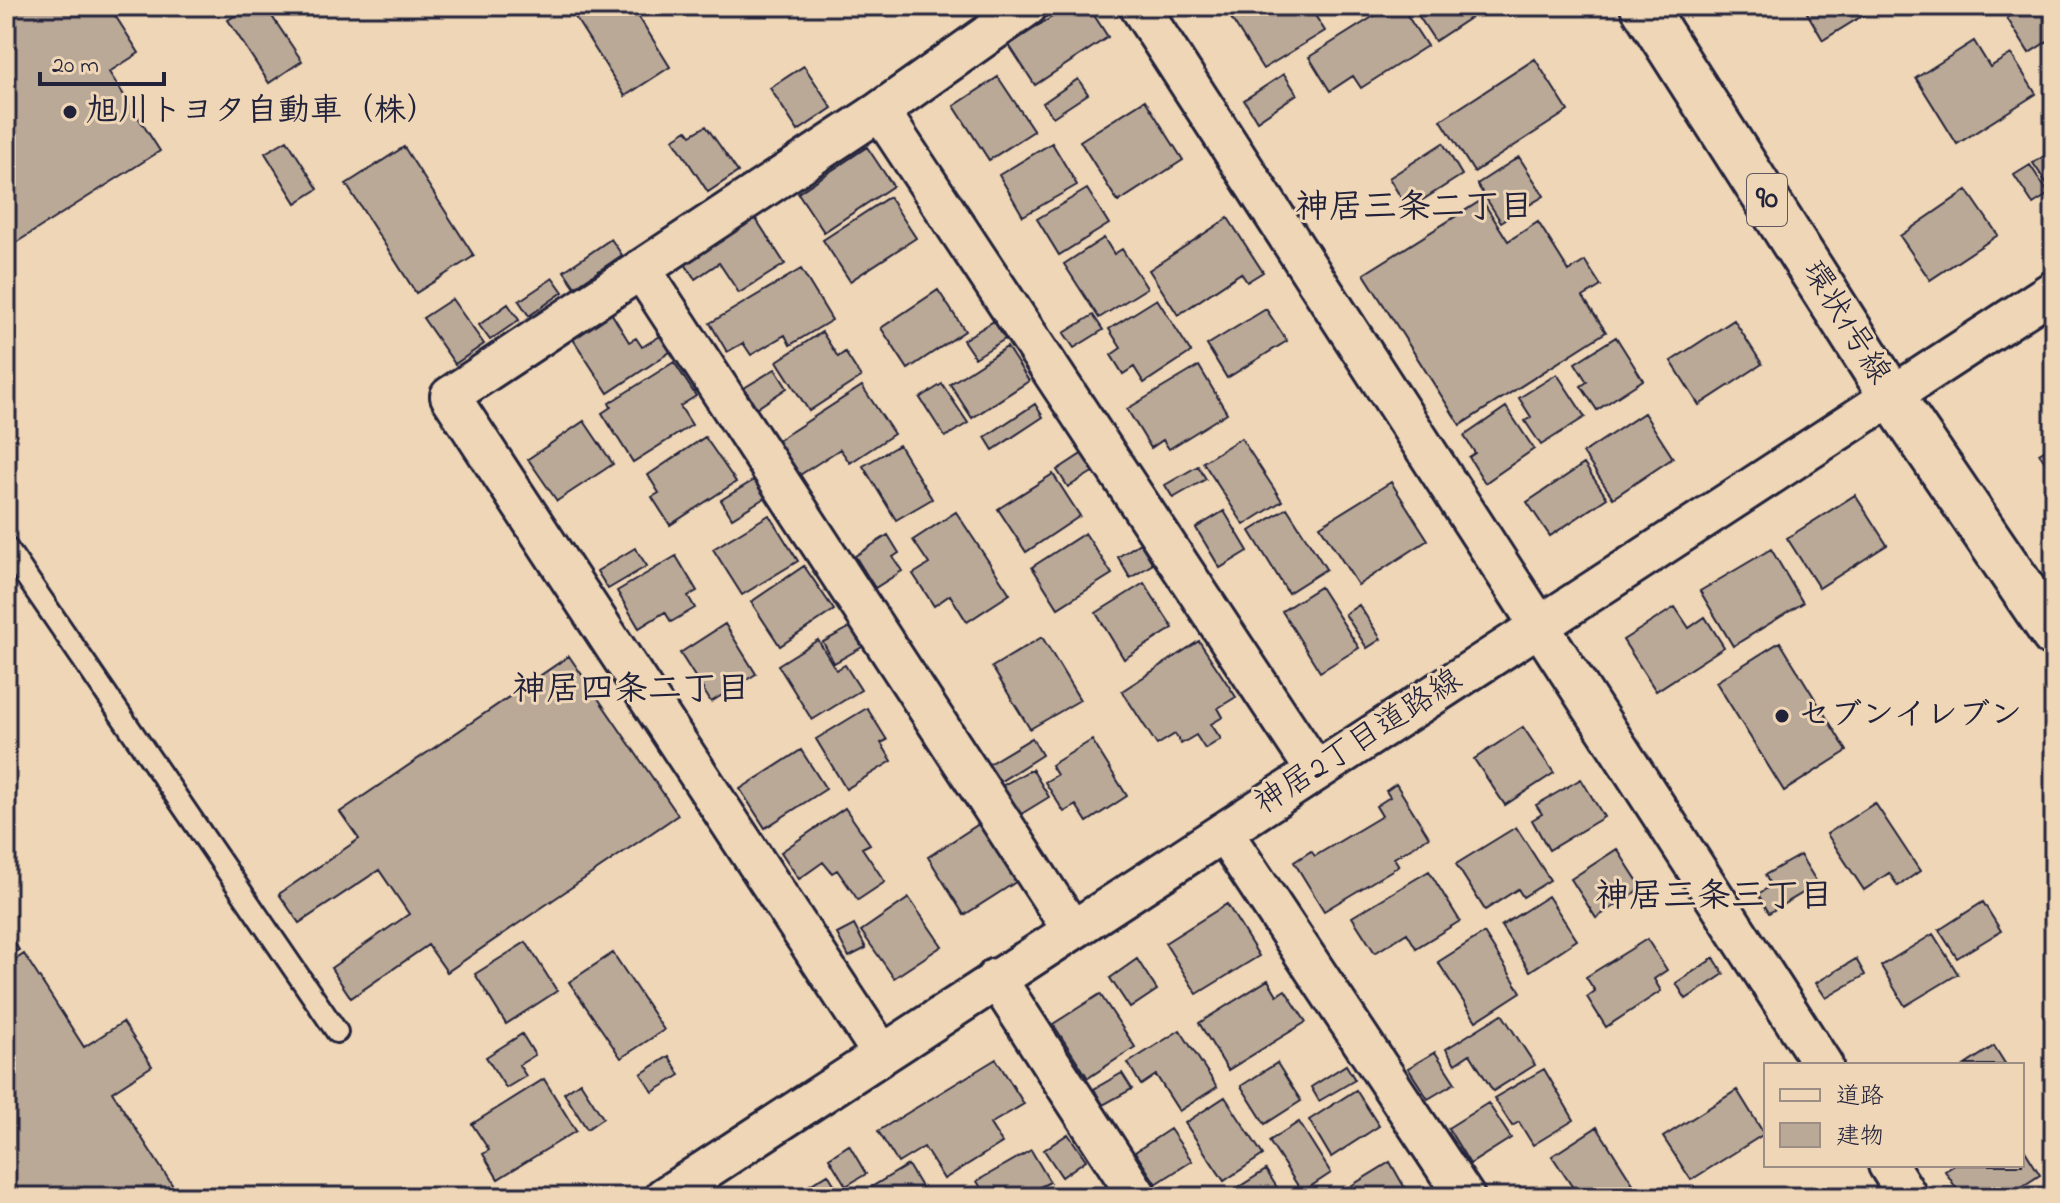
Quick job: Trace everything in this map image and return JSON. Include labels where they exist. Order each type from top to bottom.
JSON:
[{"type":"main road","name":"環状1号線","points":[[1643,6],[1891,395],[2054,635]]},
{"type":"street","points":[[882,1054],[450,396],[880,111],[1028,6]]},
{"type":"street","points":[[1139,6],[1537,627],[1822,1063]]},
{"type":"street","points":[[880,111],[1315,770]]},
{"type":"street","points":[[641,269],[1072,930]]},
{"type":"street","name":"神居2丁目道路線","points":[[664,1197],[710,1184],[882,1054],[996,978],[2054,290]]},
{"type":"street","points":[[1223,832],[1465,1197]]},
{"type":"street","points":[[996,978],[1138,1197]]},
{"type":"street","points":[[1889,1167],[1908,1197]]},
{"type":"lane","points":[[6,547],[337,1032]]},
{"type":"building","name":"旭川トヨタ自動車（株）","points":[[6,6],[109,6],[139,53],[109,72],[160,151],[6,249]]},
{"type":"building","points":[[250,6],[265,6],[302,61],[269,83],[228,20]]},
{"type":"building","points":[[568,6],[632,6],[670,67],[625,96]]},
{"type":"building","points":[[1069,6],[1075,6],[1079,12],[1088,6],[1108,37],[1035,85],[1009,45]]},
{"type":"building","points":[[1250,6],[1309,6],[1325,31],[1263,69],[1231,18]]},
{"type":"building","points":[[1390,6],[1401,6],[1427,46],[1361,88],[1353,76],[1330,91],[1309,57]]},
{"type":"building","points":[[1412,6],[1488,6],[1435,41]]},
{"type":"building","points":[[1803,6],[1878,6],[1823,40]]},
{"type":"building","points":[[2026,6],[2054,6],[2054,37],[2029,53],[2007,18]]},
{"type":"building","points":[[1974,41],[1990,67],[2011,54],[2036,94],[1957,144],[1916,78]]},
{"type":"building","points":[[1535,59],[1568,111],[1474,172],[1441,120]]},
{"type":"building","points":[[804,66],[832,108],[798,131],[770,88]]},
{"type":"building","points":[[1284,74],[1297,94],[1257,121],[1244,100]]},
{"type":"building","points":[[998,77],[1034,131],[989,160],[954,106]]},
{"type":"building","points":[[1078,79],[1088,94],[1053,117],[1043,103]]},
{"type":"building","points":[[1145,100],[1183,160],[1118,202],[1080,141]]},
{"type":"building","points":[[706,126],[738,172],[708,192],[673,139],[687,130],[691,135]]},
{"type":"building","points":[[287,140],[318,189],[296,203],[265,153]]},
{"type":"building","points":[[1052,143],[1077,185],[1023,216],[999,175]]},
{"type":"building","points":[[1443,143],[1462,175],[1408,209],[1389,178]]},
{"type":"building","points":[[404,147],[474,256],[416,293],[346,184]]},
{"type":"building","points":[[867,147],[893,186],[824,232],[798,193]]},
{"type":"building","points":[[2047,154],[2054,164],[2054,194],[2033,163]]},
{"type":"building","points":[[1519,157],[1544,196],[1501,222],[1477,184]]},
{"type":"building","points":[[2030,165],[2049,194],[2033,204],[2014,175]]},
{"type":"building","points":[[1087,189],[1109,224],[1059,255],[1037,219]]},
{"type":"building","points":[[1967,190],[1998,235],[1930,280],[1900,236]]},
{"type":"building","points":[[889,197],[916,238],[850,281],[823,240]]},
{"type":"building","points":[[1482,200],[1508,241],[1538,222],[1569,271],[1585,261],[1601,286],[1583,297],[1606,332],[1460,425],[1364,274]]},
{"type":"building","points":[[754,216],[785,264],[739,293],[719,263],[695,279],[683,261]]},
{"type":"building","points":[[1228,218],[1263,272],[1247,282],[1241,273],[1178,315],[1149,270]]},
{"type":"building","points":[[1104,238],[1114,254],[1122,249],[1147,288],[1099,318],[1064,264]]},
{"type":"building","points":[[611,239],[622,255],[575,287],[564,271]]},
{"type":"building","points":[[801,269],[832,320],[790,345],[785,335],[751,355],[743,343],[727,352],[710,323]]},
{"type":"building","points":[[553,278],[563,292],[529,316],[519,301]]},
{"type":"building","points":[[938,290],[965,331],[908,369],[881,328]]},
{"type":"building","points":[[452,299],[484,344],[455,364],[423,318]]},
{"type":"building","points":[[1157,299],[1191,352],[1144,383],[1134,367],[1123,374],[1111,355],[1121,348],[1109,329]]},
{"type":"building","points":[[508,304],[519,320],[490,340],[479,325]]},
{"type":"building","points":[[1266,309],[1287,341],[1227,378],[1207,345]]},
{"type":"building","points":[[610,311],[629,342],[636,338],[642,347],[662,335],[673,350],[608,393],[571,336]]},
{"type":"building","points":[[1093,315],[1103,330],[1074,348],[1064,333]]},
{"type":"building","points":[[1734,320],[1762,364],[1699,405],[1671,361]]},
{"type":"building","points":[[994,321],[1005,339],[975,358],[963,340]]},
{"type":"building","points":[[822,332],[838,357],[845,352],[861,377],[809,411],[777,361]]},
{"type":"building","points":[[1616,337],[1643,380],[1597,410],[1581,386],[1587,382],[1575,363]]},
{"type":"building","points":[[1007,347],[1029,381],[972,418],[950,384]]},
{"type":"building","points":[[674,362],[696,396],[680,406],[692,425],[633,462],[602,413],[611,407],[609,403]]},
{"type":"building","points":[[1199,366],[1227,413],[1169,449],[1163,440],[1151,448],[1127,409]]},
{"type":"building","points":[[775,369],[787,388],[757,408],[744,388]]},
{"type":"building","points":[[1557,374],[1585,417],[1541,445],[1525,421],[1531,417],[1519,398]]},
{"type":"building","points":[[942,384],[968,423],[945,437],[920,398]]},
{"type":"building","points":[[862,386],[894,434],[850,463],[840,449],[800,475],[777,441]]},
{"type":"building","points":[[1035,404],[1043,417],[993,450],[985,437]]},
{"type":"building","points":[[1506,407],[1534,449],[1485,483],[1469,457],[1475,453],[1464,436]]},
{"type":"building","points":[[1644,413],[1673,458],[1613,498],[1583,453]]},
{"type":"building","points":[[584,421],[613,464],[557,501],[528,459]]},
{"type":"building","points":[[705,437],[736,482],[670,525],[652,497],[659,493],[648,475]]},
{"type":"building","points":[[1241,438],[1282,501],[1244,525],[1203,462]]},
{"type":"building","points":[[2054,444],[2054,472],[2052,473],[2039,453]]},
{"type":"building","points":[[899,445],[932,499],[896,520],[863,466]]},
{"type":"building","points":[[1083,453],[1094,471],[1068,487],[1057,470]]},
{"type":"building","points":[[1584,464],[1607,498],[1550,536],[1527,502]]},
{"type":"building","points":[[1198,466],[1206,479],[1173,498],[1165,485]]},
{"type":"building","points":[[1053,474],[1080,516],[1026,552],[998,509]]},
{"type":"building","points":[[756,479],[766,497],[732,518],[721,500]]},
{"type":"building","points":[[1391,482],[1428,540],[1358,585],[1320,526]]},
{"type":"building","points":[[1855,495],[1887,545],[1819,588],[1787,538]]},
{"type":"building","points":[[1287,508],[1326,569],[1288,593],[1250,531]]},
{"type":"building","points":[[1224,511],[1248,551],[1220,568],[1196,528]]},
{"type":"building","points":[[956,512],[1010,594],[967,622],[950,595],[934,606],[913,574],[929,564],[913,540]]},
{"type":"building","points":[[769,515],[798,561],[742,595],[713,549]]},
{"type":"building","points":[[1085,533],[1112,574],[1058,608],[1032,567]]},
{"type":"building","points":[[888,535],[899,553],[893,557],[902,571],[875,588],[855,556]]},
{"type":"building","points":[[1140,543],[1153,564],[1130,578],[1118,557]]},
{"type":"building","points":[[635,548],[647,566],[608,589],[597,571]]},
{"type":"building","points":[[1771,549],[1803,603],[1733,646],[1700,591]]},
{"type":"building","points":[[676,556],[697,591],[688,596],[695,608],[671,622],[665,612],[639,628],[617,591]]},
{"type":"building","points":[[804,566],[834,610],[780,646],[751,602]]},
{"type":"building","points":[[1144,583],[1173,628],[1124,659],[1096,613]]},
{"type":"building","points":[[1320,587],[1359,648],[1320,672],[1282,611]]},
{"type":"building","points":[[1359,605],[1381,639],[1367,648],[1345,614]]},
{"type":"building","points":[[1675,607],[1689,628],[1705,617],[1724,647],[1656,691],[1623,640]]},
{"type":"building","points":[[725,624],[756,674],[711,702],[680,653]]},
{"type":"building","points":[[852,626],[864,646],[834,663],[823,642]]},
{"type":"building","points":[[1042,637],[1080,700],[1030,729],[992,667]]},
{"type":"building","points":[[818,640],[836,670],[845,665],[861,690],[812,720],[778,665]]},
{"type":"building","points":[[1199,641],[1236,697],[1218,708],[1223,717],[1211,724],[1221,739],[1205,749],[1196,735],[1181,744],[1175,734],[1157,745],[1122,691]]},
{"type":"building","name":"セブンイレブン","points":[[1780,642],[1847,751],[1784,791],[1716,682]]},
{"type":"building","points":[[569,656],[678,815],[447,972],[428,945],[351,998],[331,968],[409,914],[379,870],[299,923],[279,894],[359,839],[340,812]]},
{"type":"building","points":[[867,708],[887,740],[881,743],[892,761],[846,789],[816,739]]},
{"type":"building","points":[[1523,727],[1554,773],[1505,805],[1474,759]]},
{"type":"building","points":[[1032,738],[1042,755],[998,783],[987,765]]},
{"type":"building","points":[[1092,740],[1127,796],[1087,822],[1076,805],[1064,812],[1045,782],[1057,775],[1051,765]]},
{"type":"building","points":[[801,750],[826,789],[765,828],[740,789]]},
{"type":"building","points":[[1032,769],[1049,797],[1018,816],[1000,787]]},
{"type":"building","points":[[1581,779],[1604,817],[1549,850],[1532,820],[1542,814],[1536,805]]},
{"type":"building","points":[[1396,784],[1429,837],[1394,858],[1399,866],[1324,911],[1294,862],[1311,851],[1315,856],[1382,816],[1376,806],[1390,797],[1386,791]]},
{"type":"building","points":[[1875,803],[1920,871],[1898,886],[1889,873],[1864,890],[1827,834]]},
{"type":"building","points":[[845,808],[870,844],[862,848],[885,882],[858,900],[837,870],[832,873],[823,862],[799,879],[781,852]]},
{"type":"building","points":[[982,822],[1019,880],[964,915],[928,857]]},
{"type":"building","points":[[1516,827],[1550,880],[1523,897],[1518,889],[1485,910],[1456,864]]},
{"type":"building","points":[[1617,849],[1642,888],[1596,918],[1571,879]]},
{"type":"building","points":[[1800,855],[1818,884],[1769,913],[1758,894],[1771,886],[1765,875]]},
{"type":"building","points":[[1429,871],[1460,921],[1416,948],[1407,933],[1375,953],[1352,917]]},
{"type":"building","points":[[1548,896],[1577,940],[1530,971],[1501,926]]},
{"type":"building","points":[[909,898],[942,946],[894,978],[861,931]]},
{"type":"building","points":[[1983,902],[2001,931],[1957,958],[1939,930]]},
{"type":"building","points":[[1227,904],[1259,956],[1197,994],[1165,943]]},
{"type":"building","points":[[854,925],[866,948],[849,957],[837,934]]},
{"type":"building","points":[[6,929],[19,950],[6,958]]},
{"type":"building","points":[[1484,933],[1521,992],[1476,1021],[1438,962]]},
{"type":"building","points":[[1933,934],[1958,974],[1905,1006],[1881,966]]},
{"type":"building","points":[[1647,939],[1667,970],[1654,979],[1661,991],[1606,1027],[1587,997],[1595,991],[1586,977]]},
{"type":"building","points":[[526,942],[557,991],[506,1024],[475,974]]},
{"type":"building","points":[[613,953],[664,1030],[621,1058],[569,982]]},
{"type":"building","points":[[24,954],[84,1047],[123,1022],[152,1066],[112,1092],[180,1197],[6,1195],[6,966]]},
{"type":"building","points":[[1714,958],[1724,974],[1686,999],[1676,983]]},
{"type":"building","points":[[1137,959],[1157,990],[1130,1008],[1110,978]]},
{"type":"building","points":[[1856,959],[1865,975],[1826,998],[1816,983]]},
{"type":"building","points":[[1268,980],[1277,995],[1285,990],[1306,1022],[1228,1070],[1199,1023]]},
{"type":"building","points":[[1100,994],[1135,1047],[1088,1078],[1053,1024]]},
{"type":"building","points":[[1502,1014],[1535,1065],[1493,1091],[1470,1054],[1455,1064],[1446,1049]]},
{"type":"building","points":[[1180,1030],[1217,1087],[1179,1111],[1156,1075],[1141,1085],[1128,1063]]},
{"type":"building","points":[[522,1034],[535,1055],[519,1065],[526,1076],[506,1088],[486,1057]]},
{"type":"building","points":[[1994,1046],[2005,1063],[1968,1063]]},
{"type":"building","points":[[1435,1052],[1455,1083],[1428,1099],[1408,1068]]},
{"type":"building","points":[[669,1056],[680,1075],[653,1092],[641,1074]]},
{"type":"building","points":[[996,1059],[1024,1104],[990,1124],[1002,1143],[944,1179],[924,1147],[898,1163],[878,1131]]},
{"type":"building","points":[[1277,1063],[1301,1101],[1265,1124],[1241,1086]]},
{"type":"building","points":[[1346,1065],[1355,1080],[1319,1101],[1311,1087]]},
{"type":"building","points":[[1544,1069],[1574,1120],[1533,1145],[1519,1122],[1512,1126],[1494,1098]]},
{"type":"building","points":[[1122,1073],[1132,1089],[1103,1105],[1094,1089]]},
{"type":"building","points":[[544,1079],[576,1131],[498,1179],[483,1154],[489,1150],[472,1124]]},
{"type":"building","points":[[580,1082],[603,1118],[587,1129],[564,1093]]},
{"type":"building","points":[[1356,1090],[1379,1126],[1331,1157],[1309,1120]]},
{"type":"building","points":[[1737,1090],[1764,1134],[1691,1180],[1663,1137]]},
{"type":"building","points":[[1225,1097],[1263,1155],[1224,1181],[1185,1123]]},
{"type":"building","points":[[1488,1103],[1511,1138],[1470,1164],[1448,1128]]},
{"type":"building","points":[[1299,1122],[1331,1173],[1302,1192],[1269,1141]]},
{"type":"building","points":[[1597,1127],[1635,1187],[1619,1197],[1579,1197],[1552,1156]]},
{"type":"building","points":[[1170,1129],[1192,1161],[1156,1184],[1135,1152]]},
{"type":"building","points":[[1068,1134],[1086,1160],[1062,1177],[1044,1150]]},
{"type":"building","points":[[849,1145],[866,1174],[846,1186],[829,1158]]},
{"type":"building","points":[[2024,1149],[2040,1175],[2006,1197],[1962,1197],[1945,1171],[1952,1167],[2024,1167]]},
{"type":"building","points":[[1031,1150],[1050,1182],[1038,1188],[1044,1197],[986,1197],[977,1181]]},
{"type":"building","points":[[1390,1162],[1410,1197],[1333,1197]]},
{"type":"building","points":[[908,1165],[927,1197],[861,1197],[860,1194]]},
{"type":"building","points":[[1266,1170],[1283,1197],[1223,1197]]},
{"type":"building","points":[[828,1174],[842,1197],[792,1196]]},
{"type":"building","points":[[1658,1186],[1665,1197],[1640,1197]]},
{"type":"place","name":"旭川トヨタ自動車（株）","points":[[70,112]]},
{"type":"place","name":"セブンイレブン","points":[[1782,716]]},
{"type":"district","name":"神居三条二丁目","points":[[1414,209]]},
{"type":"district","name":"神居四条二丁目","points":[[631,691]]},
{"type":"district","name":"神居三条三丁目","points":[[1714,898]]}]
